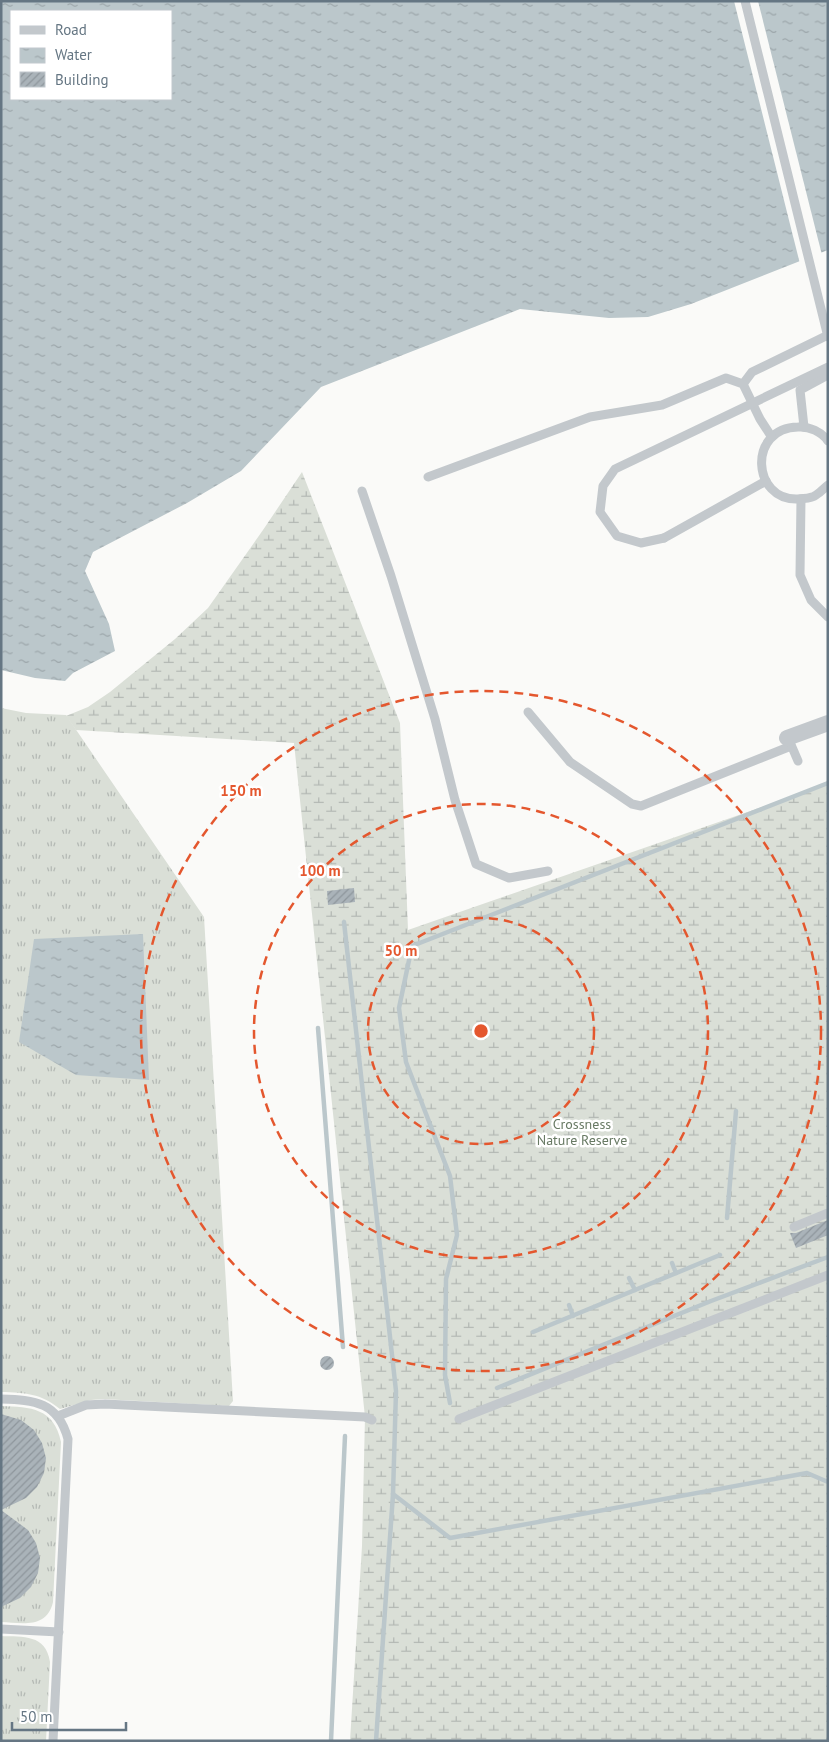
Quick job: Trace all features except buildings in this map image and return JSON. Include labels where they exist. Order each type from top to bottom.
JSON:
[{"type":"street","points":[[789,742],[828,723]]},
{"type":"lane","points":[[743,384],[752,372],[828,336],[745,1]]},
{"type":"lane","points":[[766,481],[664,538],[641,543],[618,536],[600,512],[603,486],[615,469],[828,367]]},
{"type":"lane","points":[[804,427],[800,390],[828,375]]},
{"type":"lane","points":[[428,477],[590,417],[662,405],[726,378],[743,384],[760,419],[771,436]]},
{"type":"lane","points":[[828,441],[819,433],[804,427],[795,426],[771,436],[763,449],[761,467],[766,481],[774,491],[793,499],[808,498],[816,495],[828,484]]},
{"type":"lane","points":[[362,492],[391,576],[435,719],[455,800],[476,864],[510,878],[548,870]]},
{"type":"lane","points":[[801,499],[800,575],[811,600],[828,617]]},
{"type":"lane","points":[[528,712],[570,762],[632,804],[641,806],[789,742],[798,760]]},
{"type":"lane","points":[[794,1227],[828,1213]]},
{"type":"lane","points":[[460,1419],[828,1275]]},
{"type":"lane","points":[[1,1399],[37,1402],[53,1411],[66,1431],[69,1446],[53,1741]]},
{"type":"lane","points":[[58,1416],[86,1405],[105,1404],[365,1417],[372,1420]]},
{"type":"lane","points":[[1,1628],[59,1632]]},
{"type":"green space","name":"Crossness Nature Reserve","points":[[302,472],[400,723],[408,930],[828,784],[828,1741],[350,1741],[362,1546],[365,1417],[294,743],[76,730],[66,716],[88,707],[110,692],[175,639],[208,608]]},
{"type":"green space","points":[[1,708],[26,713],[66,715],[204,917],[233,1401],[229,1406],[103,1399],[91,1400],[60,1409],[39,1397],[1,1392]]},
{"type":"green space","points":[[1,1406],[22,1407],[47,1416],[58,1431],[61,1442],[53,1602],[50,1611],[45,1617],[33,1623],[1,1622]]},
{"type":"green space","points":[[1,1636],[32,1639],[44,1646],[48,1653],[50,1662],[46,1741],[1,1741]]},
{"type":"water","points":[[1,1],[828,1],[828,250],[691,304],[648,317],[609,318],[520,309],[321,387],[241,471],[187,503],[93,552],[85,571],[109,624],[115,651],[73,673],[65,681],[35,678],[1,670]]},
{"type":"water","points":[[143,934],[149,1080],[76,1075],[19,1042],[34,939]]},
{"type":"pier","points":[[734,1],[758,1],[822,255],[800,264]]},
{"type":"waterway","points":[[450,1403],[445,1375],[446,1279],[457,1235],[450,1176],[406,1062],[399,1008],[412,946],[828,783]]},
{"type":"waterway","points":[[344,922],[396,1391],[393,1494],[376,1741]]},
{"type":"waterway","points":[[318,1028],[343,1347]]},
{"type":"waterway","points":[[727,1218],[736,1111]]},
{"type":"waterway","points":[[533,1332],[720,1255]]},
{"type":"waterway","points":[[497,1388],[711,1301],[828,1257]]},
{"type":"waterway","points":[[672,1263],[676,1273]]},
{"type":"waterway","points":[[629,1278],[635,1290]]},
{"type":"waterway","points":[[569,1305],[573,1316]]},
{"type":"waterway","points":[[331,1741],[345,1436]]},
{"type":"waterway","points":[[393,1494],[450,1538],[807,1473],[828,1482]]}]
